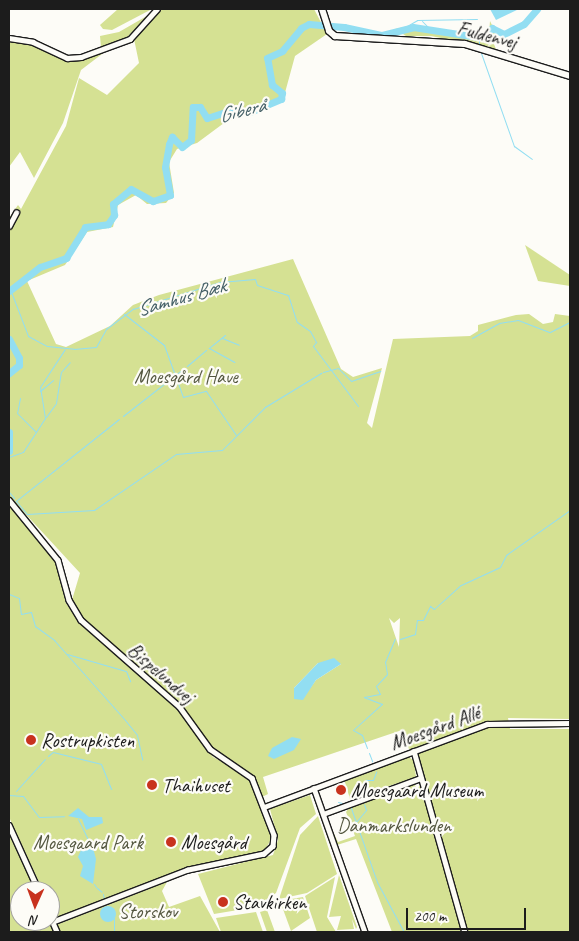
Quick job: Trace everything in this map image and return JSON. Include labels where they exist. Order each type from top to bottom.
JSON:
[{"type":"street","points":[[9,38],[33,42],[67,58],[81,57],[130,39],[157,9]]},
{"type":"street","name":"Fuldenvej","points":[[322,9],[328,28],[376,40],[412,38],[465,44],[570,76]]},
{"type":"street","points":[[9,226],[16,214]]},
{"type":"street","name":"Bispelundvej","points":[[9,500],[58,560],[69,600],[81,620],[179,706],[210,749],[252,778],[264,807],[274,842],[264,854],[188,870],[60,919]]},
{"type":"street","name":"Moesgård Allé","points":[[264,807],[496,722],[570,723]]},
{"type":"street","points":[[414,751],[465,932]]},
{"type":"street","points":[[323,814],[421,778]]},
{"type":"street","points":[[314,788],[365,932]]},
{"type":"street","points":[[9,825],[34,881]]},
{"type":"green space","points":[[118,9],[152,9],[112,30],[103,29],[100,25]]},
{"type":"green space","points":[[161,9],[314,9],[327,34],[295,56],[283,100],[224,123],[197,143],[177,149],[169,162],[174,193],[166,203],[147,204],[136,195],[118,205],[113,227],[87,232],[65,265],[27,281],[56,344],[66,347],[110,326],[133,305],[159,295],[293,259],[341,369],[353,377],[382,368],[367,423],[372,428],[393,339],[470,336],[478,331],[478,325],[516,315],[529,314],[543,324],[553,322],[555,314],[570,316],[570,719],[508,718],[510,729],[570,729],[570,932],[392,932],[356,839],[337,845],[329,823],[338,842],[355,836],[346,812],[351,805],[414,783],[417,790],[423,780],[418,754],[408,748],[402,730],[263,777],[268,794],[262,797],[256,780],[211,747],[175,698],[82,619],[72,600],[80,573],[9,496],[9,218],[18,205],[21,209],[66,126],[79,78],[107,95],[139,63],[134,39]],"holes":[[[389,618],[394,623],[400,618],[399,647]],[[318,663],[341,664],[316,680],[305,695],[294,688]]]},
{"type":"green space","points":[[152,13],[124,40],[101,47],[100,36],[119,32]]},
{"type":"green space","points":[[490,21],[496,33],[491,37],[496,49],[431,36],[406,36],[395,29],[413,25],[484,36],[489,33]]},
{"type":"green space","points":[[9,42],[33,45],[69,60],[106,51],[81,70],[63,123],[34,178],[20,152],[9,167]]},
{"type":"green space","points":[[525,245],[570,275],[570,286],[538,281]]},
{"type":"green space","name":"Moesgaard Park","points":[[9,505],[55,561],[66,603],[78,621],[176,708],[213,757],[249,776],[272,838],[263,853],[179,871],[60,917],[60,881],[38,881],[9,817]]},
{"type":"green space","points":[[408,756],[414,761],[416,777],[350,799],[344,779]]},
{"type":"green space","points":[[310,795],[316,814],[300,828],[276,893],[256,907],[214,914],[198,874],[273,855],[278,840],[270,809]]},
{"type":"green space","points":[[318,816],[337,874],[307,893],[279,899],[300,835]]},
{"type":"green space","name":"Storskov","points":[[9,829],[32,881],[10,881],[10,931],[60,931],[60,924],[167,882],[162,891],[169,907],[200,896],[220,932],[9,932]]},
{"type":"green space","points":[[339,875],[357,927],[356,929],[352,919],[354,929],[337,930],[341,916],[329,917]]},
{"type":"green space","points":[[335,877],[327,917],[336,932],[317,932],[305,896]]},
{"type":"green space","points":[[303,897],[310,918],[291,931],[280,901]]},
{"type":"green space","points":[[267,910],[275,932],[267,932],[260,912]]},
{"type":"green space","points":[[256,912],[263,932],[221,932],[216,918]]},
{"type":"water","points":[[490,9],[519,9],[496,20]]},
{"type":"water","points":[[334,658],[341,664],[316,680],[303,700],[294,699],[294,688],[318,663]]},
{"type":"water","points":[[292,737],[301,739],[294,750],[274,759],[268,756],[272,748]]},
{"type":"water","points":[[78,808],[89,817],[102,817],[103,823],[86,830],[82,819],[68,816]]},
{"type":"water","points":[[93,848],[96,859],[93,884],[80,876],[83,866],[78,857],[81,850]]},
{"type":"water","points":[[108,906],[114,908],[116,914],[114,920],[108,922],[102,920],[100,914],[102,908]]},
{"type":"waterway","name":"Giberå","points":[[9,291],[40,267],[66,258],[85,227],[108,224],[114,215],[113,204],[131,189],[153,201],[170,195],[165,167],[169,144],[172,137],[182,147],[191,140],[193,107],[200,107],[207,118],[229,111],[250,112],[281,99],[282,93],[272,85],[267,58],[282,51],[301,28],[309,24],[344,27],[382,35],[413,27],[484,38],[492,28],[504,34],[524,24],[537,9]]},
{"type":"waterway","points":[[400,30],[417,20],[477,19]]},
{"type":"waterway","name":"Giberå","points":[[422,21],[430,29]]},
{"type":"waterway","points":[[479,38],[479,45]]},
{"type":"waterway","points":[[481,53],[514,146],[532,159]]},
{"type":"waterway","name":"Samhus Bæk","points":[[10,289],[28,336],[47,346],[74,349],[96,347],[106,329],[133,309],[220,282],[255,279],[257,285],[288,295],[297,322],[310,331],[316,342],[313,346],[358,406]]},
{"type":"waterway","points":[[124,314],[164,345],[174,372]]},
{"type":"waterway","points":[[472,338],[499,323],[518,320],[550,332],[570,322]]},
{"type":"waterway","points":[[225,335],[209,348],[234,362]]},
{"type":"waterway","points":[[222,338],[239,345]]},
{"type":"waterway","name":"Giberå","points":[[9,339],[19,358],[19,365],[9,373]]},
{"type":"waterway","points":[[9,457],[23,452],[45,418],[40,387],[65,349]]},
{"type":"waterway","points":[[187,366],[206,350]]},
{"type":"waterway","points":[[46,417],[56,403],[61,372],[70,362]]},
{"type":"waterway","points":[[323,372],[338,368],[351,381],[380,371]]},
{"type":"waterway","points":[[123,416],[183,369]]},
{"type":"waterway","points":[[119,419],[16,501],[27,514],[94,510],[176,454],[222,450],[265,407],[321,373]]},
{"type":"waterway","points":[[175,375],[183,397],[206,391],[236,435]]},
{"type":"waterway","points":[[40,391],[53,380]]},
{"type":"waterway","points":[[20,398],[17,413],[36,432]]},
{"type":"waterway","name":"Giberå","points":[[9,432],[9,451]]},
{"type":"waterway","points":[[9,492],[14,498]]},
{"type":"waterway","points":[[400,639],[415,634],[417,620],[423,620],[430,606],[434,609],[461,585],[500,567],[506,555],[570,510]]},
{"type":"waterway","points":[[9,594],[19,598],[21,614],[31,612],[35,626],[54,640],[125,720],[137,735],[142,759]]},
{"type":"waterway","points":[[367,748],[362,735],[353,730],[382,704],[364,697],[380,694],[376,686],[387,674],[385,662],[395,639]]},
{"type":"waterway","points":[[67,654],[126,671],[130,681]]},
{"type":"waterway","points":[[48,756],[53,752],[101,764],[111,789]]},
{"type":"waterway","points":[[369,753],[372,761]]},
{"type":"waterway","points":[[16,791],[45,759]]},
{"type":"waterway","points":[[362,795],[366,780],[373,780],[376,772]]},
{"type":"waterway","points":[[9,795],[23,796],[39,817],[64,816]]},
{"type":"waterway","points":[[338,802],[342,803]]},
{"type":"waterway","points":[[356,822],[366,810],[364,804]]},
{"type":"waterway","points":[[351,808],[377,882],[404,932]]},
{"type":"waterway","points":[[78,819],[90,844]]},
{"type":"waterway","points":[[97,888],[102,892]]},
{"type":"waterway","points":[[103,894],[104,899]]},
{"type":"waterway","points":[[114,918],[114,932]]},
{"type":"place","name":"Rostrupkisten","points":[[31,740]]},
{"type":"place","name":"Thaihuset","points":[[152,785]]},
{"type":"place","name":"Moesgaard Museum","points":[[341,790]]},
{"type":"place","name":"Moesgård","points":[[171,842]]},
{"type":"place","name":"Stavkirken","points":[[223,902]]},
{"type":"park label","name":"Moesgård Have","points":[[186,376]]},
{"type":"park label","name":"Danmarkslunden","points":[[394,825]]}]
